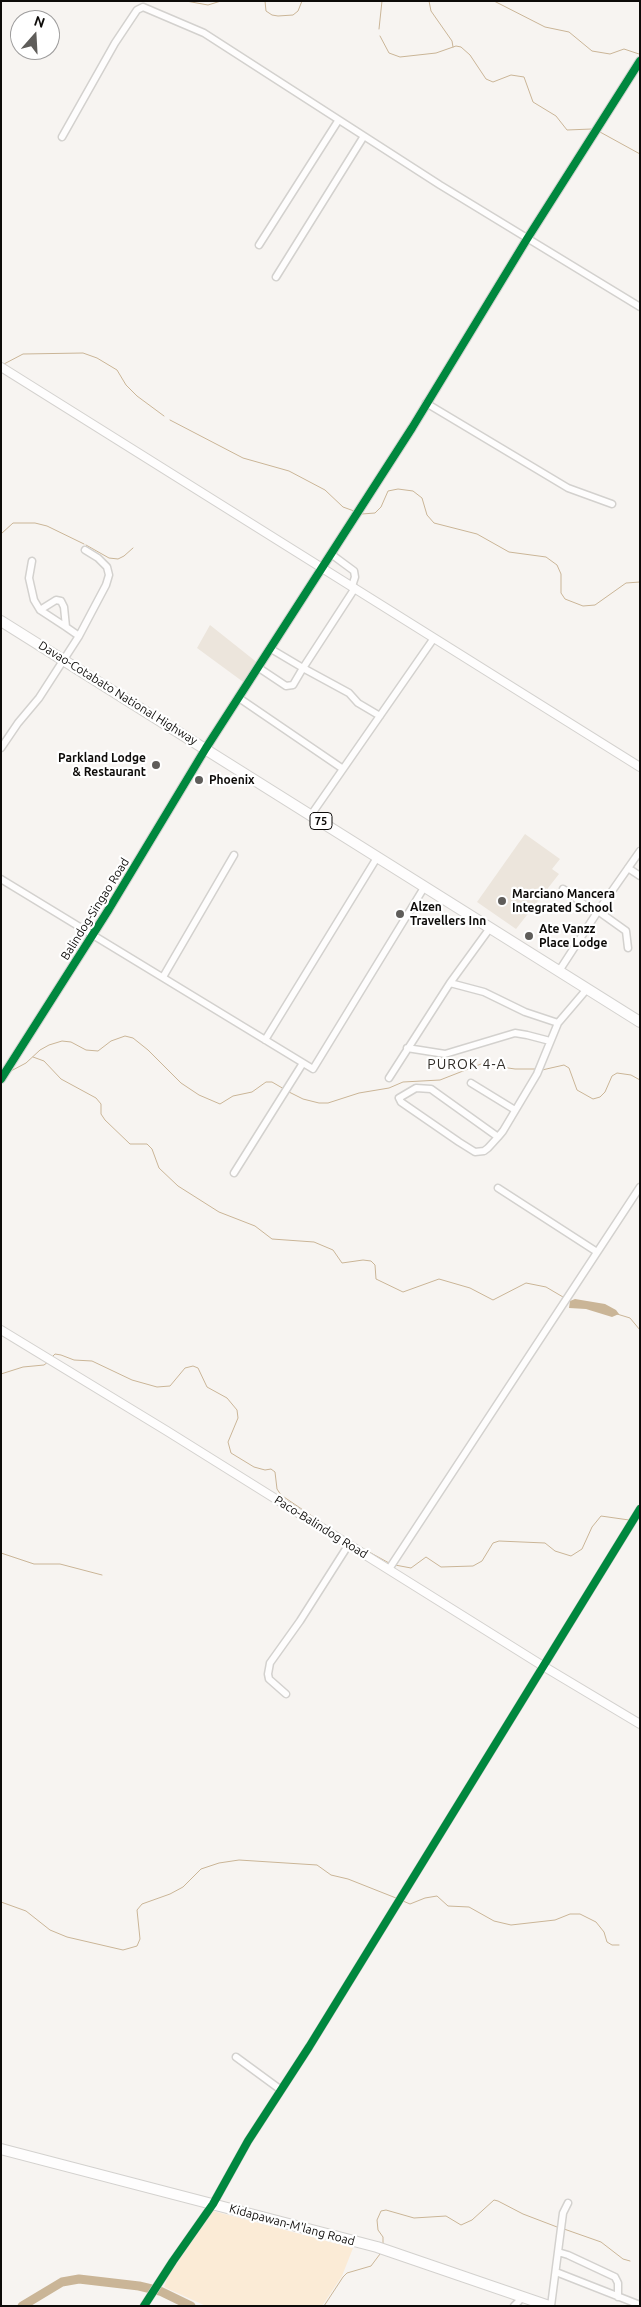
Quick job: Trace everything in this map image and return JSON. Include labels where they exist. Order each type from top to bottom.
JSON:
[{"type":"main road","name":"Davao-Cotabato National Highway","points":[[1,620],[640,1022]]},
{"type":"main road","name":"Kidapawan-M'lang Road","points":[[1,2149],[377,2248],[518,2302],[550,2306]]},
{"type":"street","points":[[62,137],[111,50],[136,11],[141,7],[199,30],[527,239],[640,307]]},
{"type":"street","name":"Balindog-Singao Road","points":[[1,1079],[93,935],[206,748],[332,554],[527,239],[640,61]]},
{"type":"street","points":[[259,245],[338,120]]},
{"type":"street","points":[[276,277],[364,136]]},
{"type":"street","points":[[1,367],[640,767]]},
{"type":"street","points":[[426,403],[568,488],[612,504]]},
{"type":"street","points":[[1,748],[18,723],[34,705],[78,636],[106,585],[109,570],[103,562],[85,550]]},
{"type":"street","points":[[259,668],[289,686],[293,684],[304,668],[354,587],[354,571],[332,554]]},
{"type":"street","points":[[32,561],[29,578],[34,600],[40,610],[78,636]]},
{"type":"street","points":[[40,610],[60,600],[64,607],[66,627]]},
{"type":"street","points":[[311,815],[434,638]]},
{"type":"street","points":[[271,649],[350,693],[358,703],[380,716]]},
{"type":"street","points":[[239,698],[343,769]]},
{"type":"street","points":[[559,971],[640,851]]},
{"type":"street","points":[[163,977],[234,855]]},
{"type":"street","points":[[265,1040],[378,856]]},
{"type":"street","points":[[628,868],[640,876]]},
{"type":"street","points":[[1,879],[313,1069],[425,886]]},
{"type":"street","points":[[563,889],[626,931],[628,948]]},
{"type":"street","points":[[389,1078],[450,983],[490,928]]},
{"type":"street","points":[[450,983],[484,992],[525,1012],[558,1023]]},
{"type":"street","points":[[498,1137],[431,1089],[416,1088],[399,1098],[401,1102],[475,1152],[484,1152],[498,1137],[545,1059],[558,1023],[587,989]]},
{"type":"street","points":[[407,1048],[445,1054],[515,1034],[550,1041]]},
{"type":"street","points":[[234,1173],[304,1063]]},
{"type":"street","points":[[471,1083],[515,1110]]},
{"type":"street","points":[[389,1569],[640,1187]]},
{"type":"street","points":[[498,1188],[598,1252]]},
{"type":"street","name":"Paco-Balindog Road","points":[[1,1330],[543,1666],[639,1721]]},
{"type":"street","points":[[146,2303],[213,2204],[233,2165],[640,1509]]},
{"type":"street","points":[[286,1694],[269,1679],[270,1663],[300,1622],[349,1544]]},
{"type":"street","points":[[236,2057],[281,2090]]},
{"type":"street","points":[[550,2306],[556,2272],[562,2213],[568,2203]]},
{"type":"street","points":[[558,2252],[615,2277],[618,2283],[618,2297]]},
{"type":"street","points":[[556,2272],[640,2305]]},
{"type":"shaded area","points":[[210,625],[259,664],[246,684],[197,648]]},
{"type":"shaded area","points":[[525,834],[560,859],[552,869],[559,874],[516,929],[477,902]]},
{"type":"shaded area","points":[[575,1299],[605,1304],[616,1310],[619,1314],[612,1317],[586,1309],[569,1308],[570,1301]]},
{"type":"shaded area","points":[[213,2211],[353,2248],[342,2276],[322,2306],[206,2306],[164,2287],[168,2276]]},
{"type":"waterway","points":[[186,1],[208,5],[221,1]]},
{"type":"waterway","points":[[265,1],[266,11],[278,16],[293,15],[298,11],[302,1]]},
{"type":"waterway","points":[[379,29],[382,1]]},
{"type":"waterway","points":[[429,1],[431,11],[452,41],[453,47]]},
{"type":"waterway","points":[[494,1],[545,27],[569,32],[592,51],[610,54],[624,49],[639,54]]},
{"type":"waterway","points":[[380,36],[389,53],[400,57],[436,53],[456,46],[461,47],[470,55],[486,79],[493,82],[511,75],[524,77],[533,102],[556,116],[567,130],[592,129]]},
{"type":"waterway","points":[[600,132],[640,154]]},
{"type":"waterway","points":[[4,364],[23,354],[83,353],[97,358],[117,370],[126,385],[137,396],[164,416]]},
{"type":"waterway","points":[[170,420],[243,458],[289,471],[325,490],[343,507],[354,511]]},
{"type":"waterway","points":[[362,514],[375,513],[381,507],[388,491],[398,489],[413,491],[422,498],[427,515],[434,523],[477,534],[509,552],[546,557],[557,565],[561,574],[561,593],[565,599],[583,606],[595,605],[626,583],[640,582]]},
{"type":"waterway","points":[[1,534],[13,523],[35,523],[47,526],[84,544]]},
{"type":"waterway","points":[[86,545],[109,558],[118,559],[133,548]]},
{"type":"waterway","points":[[9,1072],[26,1063],[40,1050],[49,1045],[62,1041],[71,1042],[86,1050],[98,1051],[111,1041],[125,1036],[133,1038],[148,1050],[181,1083],[199,1095],[220,1104],[233,1096],[252,1092],[266,1082],[272,1082],[284,1089]]},
{"type":"waterway","points":[[33,1057],[44,1061],[61,1079],[96,1098],[101,1104],[101,1114],[105,1120],[130,1144],[147,1144],[152,1149],[159,1168],[178,1186],[219,1212],[255,1226],[272,1239],[314,1242],[333,1250],[342,1263],[363,1260],[371,1261],[375,1265],[376,1279],[403,1292],[439,1279],[470,1288],[493,1300],[526,1283],[546,1287],[563,1297]]},
{"type":"waterway","points":[[289,1092],[303,1099],[328,1103],[359,1093],[389,1088],[403,1082],[440,1080],[481,1064],[515,1069],[537,1069]]},
{"type":"waterway","points":[[542,1070],[564,1065],[569,1068],[577,1090],[593,1099],[600,1097],[605,1092],[612,1076],[617,1073],[631,1075],[640,1080]]},
{"type":"waterway","points":[[617,1314],[630,1318],[640,1330]]},
{"type":"waterway","points":[[52,1357],[55,1354],[74,1360],[92,1361],[132,1380],[157,1387],[170,1386],[185,1368],[193,1366],[198,1368],[207,1387],[227,1398],[237,1410],[238,1418],[228,1442],[231,1453],[254,1467],[265,1470],[271,1469],[275,1472],[277,1489],[281,1495],[343,1537]]},
{"type":"waterway","points":[[1,1374],[23,1367],[44,1365],[48,1362]]},
{"type":"waterway","points":[[395,1565],[411,1568],[426,1557],[441,1567],[473,1566],[482,1561],[493,1543],[499,1541],[545,1543],[555,1551],[571,1556],[582,1549],[592,1527],[601,1516],[629,1520]]},
{"type":"waterway","points":[[351,1542],[389,1563]]},
{"type":"waterway","points":[[1,1553],[34,1564],[60,1564],[102,1575]]},
{"type":"waterway","points":[[1,1902],[26,1911],[50,1930],[67,1937],[123,1950],[137,1946],[140,1939],[137,1910],[142,1904],[170,1894],[183,1887],[201,1869],[219,1863],[239,1860],[317,1865],[331,1875],[348,1879],[396,1898]]},
{"type":"waterway","points":[[403,1901],[410,1904],[437,1896],[448,1906],[469,1907],[494,1921],[511,1925],[555,1920],[570,1914],[580,1914],[596,1922],[604,1932],[607,1942],[612,1945],[619,1945]]},
{"type":"waterway","points":[[383,2244],[383,2237],[378,2230],[377,2220],[381,2211],[386,2210],[414,2218],[446,2216],[461,2225],[472,2220],[494,2200],[557,2227]]},
{"type":"waterway","points":[[564,2229],[601,2242],[623,2259],[630,2261]]},
{"type":"waterway","points":[[324,2306],[347,2273],[371,2266],[380,2254]]},
{"type":"waterway","points":[[22,2306],[62,2282],[79,2279],[139,2286],[160,2291],[191,2306]]},
{"type":"cycle path","points":[[1,1079],[109,909],[206,748],[412,428],[527,239],[640,61]]},
{"type":"cycle path","points":[[144,2306],[213,2204],[248,2141],[309,2047],[640,1509]]},
{"type":"place","name":"Parkland Lodge & Restaurant","points":[[156,765]]},
{"type":"place","name":"Phoenix","points":[[199,780]]},
{"type":"place","name":"Marciano Mancera Integrated School","points":[[502,901]]},
{"type":"place","name":"Alzen Travellers Inn","points":[[400,914]]},
{"type":"place","name":"Ate Vanzz Place Lodge","points":[[529,936]]},
{"type":"district","name":"PUROK 4-A","points":[[467,1064]]}]
